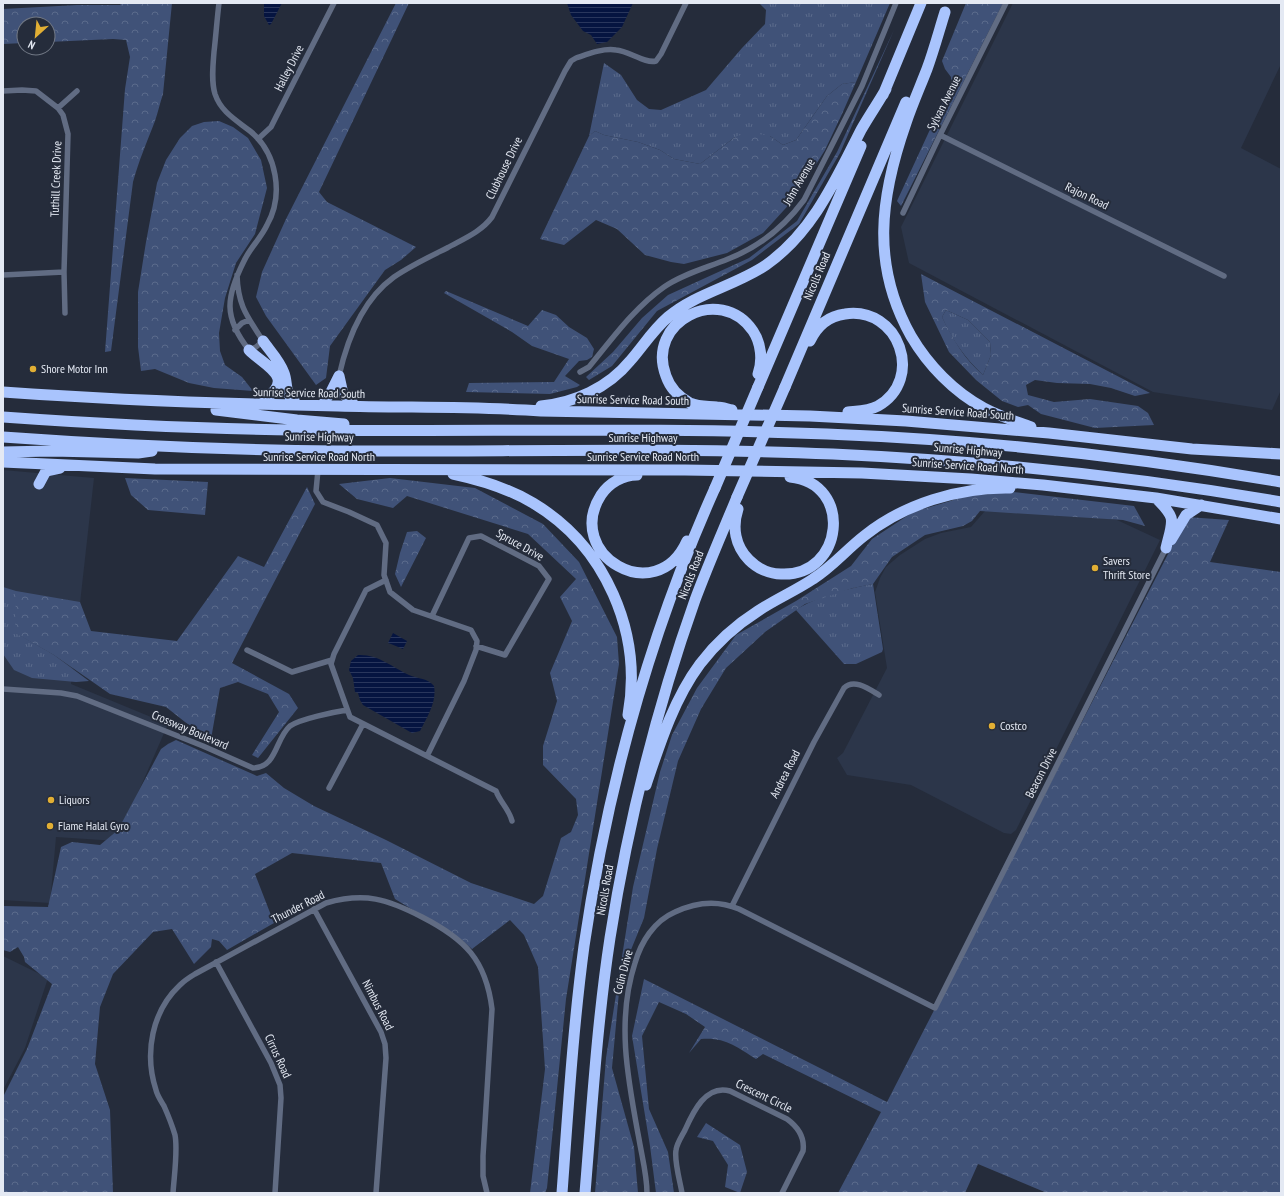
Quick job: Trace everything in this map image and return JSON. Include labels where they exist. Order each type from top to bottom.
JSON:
[{"type":"highway","name":"Nicolls Road","points":[[562,1193],[572,1056],[584,947],[596,876],[620,767],[639,697],[674,591],[744,420],[756,386],[886,89],[921,3]]},
{"type":"highway","points":[[946,7],[927,69],[900,141],[886,197],[883,233],[885,262],[888,277],[896,305],[907,328],[921,352],[938,372],[959,391],[982,407],[1007,418],[1049,433]]},
{"type":"highway","name":"Nicolls Road","points":[[587,1193],[597,1049],[604,976],[629,832],[644,766],[672,668],[698,592],[740,498],[752,462],[946,7]]},
{"type":"highway","points":[[505,409],[559,403],[577,398],[594,390],[611,379],[625,367],[657,328],[672,314],[698,298],[743,278],[767,264],[778,255],[798,236],[816,213],[839,175],[862,129],[886,89]]},
{"type":"highway","points":[[756,386],[760,365],[760,345],[750,326],[739,317],[719,310],[701,311],[684,318],[671,332],[665,342],[662,362],[667,380],[679,395],[688,402],[699,406],[717,407],[758,415]]},
{"type":"highway","points":[[784,387],[814,334],[822,324],[833,317],[847,314],[864,314],[878,320],[890,329],[898,342],[903,362],[898,383],[890,397],[870,409],[810,416]]},
{"type":"highway","points":[[263,341],[280,365],[284,373],[287,391],[294,400]]},
{"type":"highway","points":[[249,350],[256,358],[273,370],[277,375],[276,388],[272,394],[265,399]]},
{"type":"highway","points":[[325,400],[339,376]]},
{"type":"highway","points":[[339,376],[343,394],[352,401]]},
{"type":"highway","name":"Sunrise Service Road South","points":[[3,392],[172,402],[377,407],[420,406],[541,411],[810,416],[913,422],[1049,433],[1192,449],[1281,454]]},
{"type":"highway","points":[[172,402],[221,398],[387,402],[420,406]]},
{"type":"highway","points":[[119,400],[154,407],[211,409],[392,431]]},
{"type":"highway","name":"Sunrise Highway","points":[[3,417],[198,428],[392,431],[720,431],[875,436],[971,442],[1066,452],[1160,463],[1281,482]]},
{"type":"highway","name":"Sunrise Highway","points":[[3,438],[188,447],[335,451],[735,451],[840,454],[936,460],[1051,470],[1166,484],[1281,502]]},
{"type":"highway","points":[[4,459],[52,451],[138,453],[188,447]]},
{"type":"highway","points":[[4,459],[32,470],[39,484],[46,471],[74,466]]},
{"type":"highway","name":"Sunrise Service Road North","points":[[4,459],[74,466],[155,469],[743,470],[949,477],[1029,483],[1112,492],[1201,505],[1281,519]]},
{"type":"highway","points":[[433,470],[493,484],[519,495],[546,511],[569,530],[597,563],[612,590],[622,617],[628,638],[631,659],[630,698],[620,767]]},
{"type":"highway","points":[[685,470],[632,475],[618,480],[607,487],[599,499],[594,513],[594,535],[600,549],[615,565],[628,570],[642,573],[662,568],[674,561],[678,556],[691,531],[708,506]]},
{"type":"highway","points":[[740,498],[736,517],[735,532],[737,541],[745,556],[759,568],[776,574],[793,574],[815,564],[825,553],[834,530],[834,516],[829,502],[820,490],[802,479],[743,470]]},
{"type":"highway","points":[[629,832],[660,744],[676,704],[692,676],[704,659],[718,644],[737,625],[758,610],[814,578],[876,527],[907,510],[931,500],[978,490],[1002,488],[1075,494],[1112,492]]},
{"type":"highway","points":[[1156,498],[1169,511],[1172,518],[1166,548]]},
{"type":"highway","points":[[1166,548],[1186,515],[1201,505]]},
{"type":"highway","points":[[557,1193],[564,1165]]},
{"type":"street","points":[[219,3],[213,69],[213,86],[215,94],[222,108],[227,114],[258,139],[268,155],[276,185],[276,200],[267,226],[247,254],[237,275],[232,290],[230,306],[231,318],[236,330],[249,350],[256,347],[263,341],[249,320],[238,295],[237,275]]},
{"type":"street","name":"Halley Drive","points":[[258,139],[274,122],[334,3]]},
{"type":"street","name":"Clubhouse Drive","points":[[339,376],[344,354],[356,325],[368,305],[382,287],[400,273],[481,229],[488,221],[496,210],[571,61],[576,58],[609,49],[623,51],[649,62],[656,60],[661,54],[686,3]]},
{"type":"street","name":"John Avenue","points":[[580,372],[589,367],[640,306],[664,287],[682,277],[744,252],[775,232],[793,215],[804,200],[858,93],[896,3]]},
{"type":"street","name":"Sylvan Avenue","points":[[903,213],[1006,3]]},
{"type":"street","name":"Tuthill Creek Drive","points":[[3,91],[36,91],[58,108],[62,115],[68,134],[64,272],[65,313]]},
{"type":"street","points":[[58,108],[77,91]]},
{"type":"street","name":"Rajon Road","points":[[940,135],[1224,276]]},
{"type":"street","points":[[3,275],[64,272]]},
{"type":"street","points":[[236,330],[242,323],[249,320]]},
{"type":"street","points":[[318,470],[316,491],[324,502],[377,525],[386,543],[384,575],[390,592],[413,610],[471,630],[477,641],[476,650],[464,681],[427,756]]},
{"type":"street","name":"Spruce Drive","points":[[432,616],[469,538],[481,536],[539,566],[549,579],[505,655],[476,646]]},
{"type":"street","name":"Beacon Drive","points":[[935,1008],[1166,548]]},
{"type":"street","points":[[386,580],[366,590],[332,660],[350,718],[496,791],[499,798],[510,812],[512,821]]},
{"type":"street","points":[[246,650],[292,672],[332,660]]},
{"type":"street","name":"Andrea Road","points":[[732,906],[814,742],[844,688],[849,684],[856,684],[879,695]]},
{"type":"street","name":"Crossway Boulevard","points":[[3,689],[71,694],[203,746],[243,765],[253,768],[260,768],[270,761],[284,734],[293,724],[347,710]]},
{"type":"street","points":[[329,788],[363,724]]},
{"type":"street","name":"Thunder Road","points":[[173,1193],[175,1137],[171,1122],[156,1091],[150,1063],[154,1026],[169,997],[180,984],[195,974],[314,909],[326,903],[340,899],[358,897],[376,899],[393,904],[441,927],[457,938],[470,952],[480,966],[486,979],[492,1009],[482,1167],[487,1193]]},
{"type":"street","name":"Colin Drive","points":[[647,1193],[629,1082],[625,1047],[625,1012],[633,969],[641,946],[654,927],[669,914],[704,904],[722,903],[732,906],[935,1008]]},
{"type":"street","name":"Nimbus Road","points":[[314,909],[381,1032],[385,1044],[386,1058],[376,1193]]},
{"type":"street","name":"Cirrus Road","points":[[216,962],[271,1063],[280,1085],[281,1098],[275,1193]]},
{"type":"street","name":"Crescent Circle","points":[[682,1193],[676,1157],[678,1145],[692,1114],[702,1099],[710,1093],[720,1090],[730,1091],[787,1119],[795,1125],[801,1134],[804,1145],[803,1152],[782,1193]]},
{"type":"shaded area","points":[[264,3],[282,3],[271,24],[269,25],[264,16]]},
{"type":"shaded area","points":[[567,3],[633,3],[622,27],[607,42],[597,44],[591,35],[583,31],[571,15]]},
{"type":"shaded area","points":[[1013,3],[1281,3],[1281,64],[1241,148],[1281,169],[1281,390],[1272,410],[1153,392],[909,263],[901,227]]},
{"type":"shaded area","points":[[3,470],[94,478],[71,684],[168,724],[117,841],[56,837],[50,903],[3,900]]},
{"type":"shaded area","points":[[985,511],[1056,512],[1117,520],[1160,540],[1016,830],[1011,834],[1004,833],[911,785],[847,775],[837,758],[843,753],[887,668],[875,592],[886,567],[900,555],[925,539],[941,533],[971,527]]},
{"type":"shaded area","points":[[393,633],[407,641],[403,649],[388,643]]},
{"type":"shaded area","points":[[358,655],[365,655],[378,659],[409,675],[432,683],[435,692],[433,704],[420,731],[412,733],[363,705],[358,693],[355,692],[353,678],[349,670],[351,661]]},
{"type":"shaded area","points":[[3,956],[48,978],[25,1048],[3,1090]]},
{"type":"green space","points":[[122,3],[172,3],[163,94],[133,182],[111,351],[105,352],[125,89],[130,57],[126,40],[113,39],[56,42],[56,16],[16,16],[16,43],[3,44],[3,9],[77,5],[120,5]]},
{"type":"green space","points":[[396,3],[409,3],[319,192],[327,202],[416,247],[401,260],[385,270],[330,346],[326,378],[316,385],[266,316],[256,297],[262,272],[286,219]]},
{"type":"green space","points":[[759,3],[890,3],[856,82],[842,84],[827,96],[796,140],[783,145],[770,136],[735,137],[700,164],[674,159],[660,150],[638,142],[604,135],[595,131],[589,136],[604,63],[621,75],[637,100],[649,109],[661,110],[706,90],[765,24],[766,10]]},
{"type":"green space","points":[[966,3],[1003,3],[901,206],[897,201],[951,84],[951,77],[945,69],[942,61]]},
{"type":"green space","points":[[894,30],[840,153],[799,224],[752,260],[657,311],[612,366],[589,380],[586,377],[613,352],[642,318],[668,295],[749,258],[797,221],[837,152]]},
{"type":"green space","points":[[856,82],[825,150],[795,198],[763,233],[727,253],[684,264],[671,262],[645,255],[617,229],[596,220],[564,245],[540,239],[589,136],[595,131],[604,135],[638,142],[660,150],[674,159],[700,164],[735,137],[748,132],[770,136],[783,145],[796,140],[827,96],[842,84]]},
{"type":"green space","points":[[219,121],[233,127],[248,138],[261,160],[267,188],[255,234],[236,263],[225,298],[219,333],[220,351],[225,365],[242,377],[253,391],[214,388],[189,383],[155,369],[141,371],[138,347],[138,292],[157,183],[166,160],[180,138],[192,126],[204,122]]},
{"type":"green space","points":[[921,274],[1150,393],[1135,396],[1111,388],[1090,384],[1057,383],[1035,380],[1026,385],[1028,395],[1054,402],[1090,399],[1138,406],[1148,413],[1154,425],[1095,428],[1041,414],[1028,405],[1018,407],[1002,401],[976,380],[949,352],[925,302]],"holes":[[[946,310],[968,320],[990,342],[991,355],[983,375],[970,362],[960,348],[942,317]]]},
{"type":"green space","points":[[446,291],[528,326],[542,310],[556,315],[569,327],[587,338],[594,349],[592,357],[587,360],[579,361],[565,376],[580,385],[550,394],[466,392],[469,383],[554,382],[569,359],[532,346],[512,332],[444,293]]},
{"type":"green space","points":[[946,310],[968,320],[990,342],[991,355],[983,375],[970,362],[950,334],[942,317]]},
{"type":"green space","points":[[125,478],[208,482],[205,515],[148,510],[131,495]]},
{"type":"green space","points":[[390,478],[475,488],[543,524],[579,562],[617,637],[619,664],[566,999],[547,1188],[545,1193],[530,1193],[545,1069],[538,967],[524,935],[510,920],[472,949],[462,940],[395,899],[381,863],[292,853],[255,874],[274,923],[227,950],[219,941],[212,939],[211,947],[194,964],[172,929],[153,932],[113,974],[100,1007],[95,1064],[110,1110],[113,1193],[3,1193],[3,1097],[27,1049],[52,984],[25,962],[24,957],[18,947],[10,952],[3,950],[3,906],[48,907],[61,847],[72,842],[100,845],[118,830],[161,749],[168,744],[176,740],[257,776],[266,773],[284,788],[314,806],[471,883],[534,904],[543,896],[561,838],[571,832],[578,815],[576,799],[543,765],[543,746],[557,701],[550,673],[572,621],[560,597],[576,579],[528,534],[407,496],[393,508],[357,499],[339,484]]},
{"type":"green space","points":[[307,487],[315,504],[232,663],[289,694],[298,708],[258,758],[252,755],[279,712],[268,694],[238,682],[220,688],[211,739],[185,722],[166,707],[110,694],[54,655],[15,633],[16,591],[80,602],[91,631],[177,641],[238,556],[264,567]]},
{"type":"green space","points":[[1013,492],[1134,506],[1145,526],[1123,520],[980,511],[972,521],[963,526],[925,535],[892,557],[873,584],[853,588],[805,604],[765,632],[726,668],[701,709],[678,761],[657,849],[644,918],[626,962],[619,992],[612,1068],[634,1147],[638,1193],[595,1193],[606,1058],[633,887],[660,772],[672,735],[697,688],[736,635],[796,601],[851,566],[872,539],[913,512],[967,496]]},
{"type":"green space","points":[[1187,517],[1229,520],[1210,562],[1281,572],[1281,1193],[1047,1193],[978,1164],[965,1193],[838,1193],[881,1112],[763,1054],[756,1059],[724,1041],[701,1039],[689,1053],[705,1027],[686,1014],[659,1002],[642,1036],[649,1109],[668,1152],[674,1193],[656,1193],[632,1036],[644,979],[887,1102]]},
{"type":"green space","points":[[417,531],[426,538],[401,587],[395,574],[400,553],[407,532]]},
{"type":"green space","points":[[873,584],[883,649],[882,652],[856,664],[844,664],[796,610],[813,601],[833,594]]},
{"type":"green space","points":[[3,587],[16,591],[16,633],[54,655],[89,681],[76,682],[32,678],[14,670],[3,654]]},
{"type":"green space","points":[[706,1123],[740,1145],[747,1172],[740,1193],[725,1187],[728,1165],[713,1141],[697,1137]]},
{"type":"place","name":"Shore Motor Inn","points":[[33,369]]},
{"type":"place","name":"Savers Thrift Store","points":[[1095,568]]},
{"type":"place","name":"Costco","points":[[992,726]]},
{"type":"place","name":"Liquors","points":[[51,800]]},
{"type":"place","name":"Flame Halal Gyro","points":[[50,826]]}]
